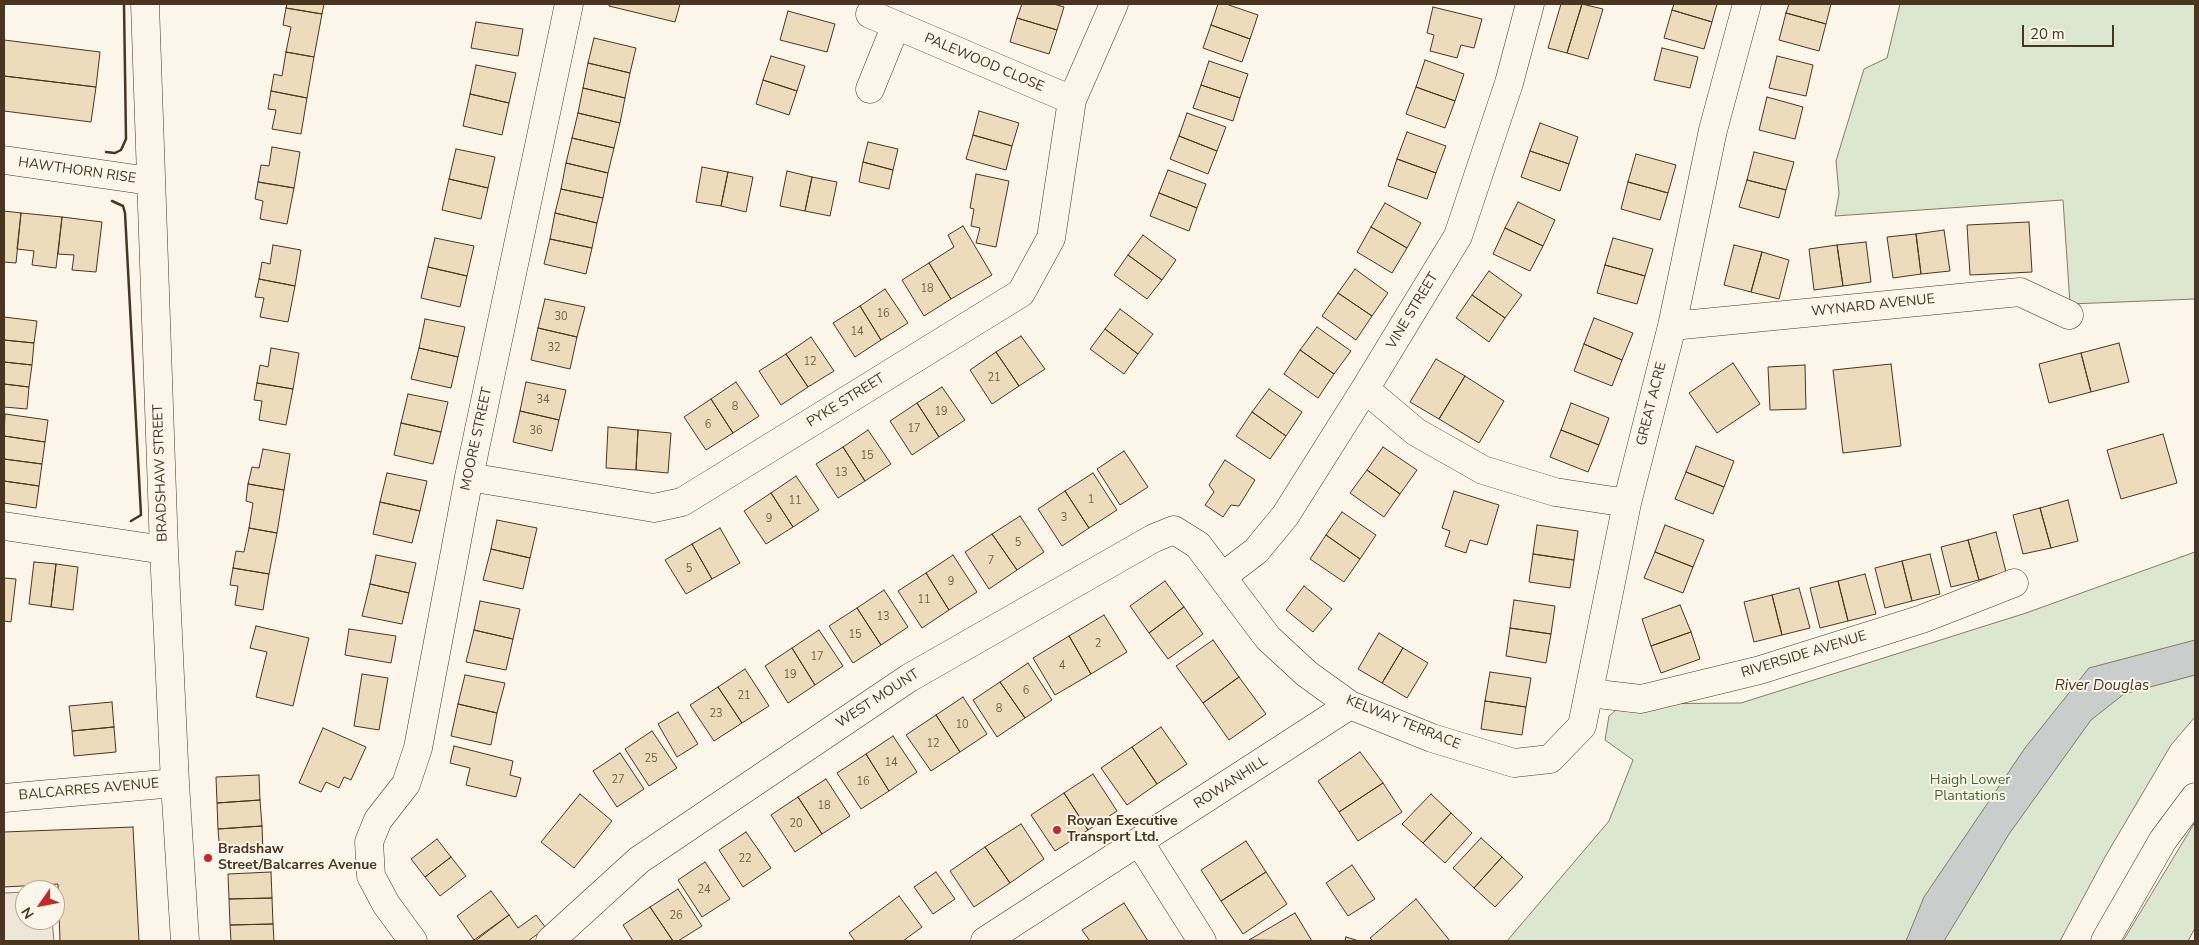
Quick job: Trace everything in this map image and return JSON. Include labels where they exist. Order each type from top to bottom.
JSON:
[{"type":"main road","name":"BRADSHAW STREET","points":[[145,4],[164,550],[175,783],[185,941]]},
{"type":"main road","name":"MOORE STREET","points":[[413,941],[386,904],[371,876],[369,842],[378,820],[406,784],[418,748],[469,477],[569,4]]},
{"type":"main road","name":"PYKE STREET","points":[[469,477],[654,508],[682,502],[1021,293],[1051,238],[1072,100],[1114,4]]},
{"type":"main road","name":"VINE STREET","points":[[1222,577],[1256,551],[1284,516],[1365,389],[1458,236],[1509,83],[1530,4]]},
{"type":"main road","name":"GREAT ACRE","points":[[1514,763],[1550,759],[1582,726],[1627,503],[1672,326],[1714,130],[1747,4]]},
{"type":"main road","name":"PALEWOOD CLOSE","points":[[870,14],[1072,100]]},
{"type":"main road","points":[[870,89],[896,25]]},
{"type":"main road","name":"HAWTHORN RISE","points":[[4,160],[150,182]]},
{"type":"main road","name":"WYNARD AVENUE","points":[[1672,326],[2020,292],[2069,315]]},
{"type":"main road","points":[[1365,389],[1416,432],[1483,470],[1556,492],[1627,503]]},
{"type":"main road","points":[[4,526],[164,550]]},
{"type":"main road","name":"WEST MOUNT","points":[[550,941],[639,860],[909,678],[1154,538],[1174,530],[1198,545],[1222,577]]},
{"type":"main road","name":"KELWAY TERRACE","points":[[1222,577],[1268,638],[1307,674],[1350,704],[1432,738],[1514,763]]},
{"type":"main road","name":"RIVERSIDE AVENUE","points":[[1589,693],[1641,699],[1760,670],[1922,619],[2014,583]]},
{"type":"main road","name":"ROWANHILL","points":[[985,941],[1350,704]]},
{"type":"main road","name":"BALCARRES AVENUE","points":[[4,798],[175,783]]},
{"type":"main road","points":[[2105,941],[2163,840],[2195,797]]},
{"type":"main road","points":[[1140,842],[1202,941]]},
{"type":"green space","points":[[1900,4],[2195,4],[2195,299],[2070,304],[2063,200],[1835,216],[1839,194],[1836,161],[1864,69],[1887,58]]},
{"type":"green space","name":"Haigh Lower Plantations","points":[[2195,552],[2195,717],[2171,745],[2105,857],[2060,941],[1507,941],[1609,821],[1633,760],[1605,740],[1609,716],[1623,704],[1741,703],[2026,613]]},
{"type":"green space","points":[[2195,822],[2195,928],[2188,941],[2123,941]]},
{"type":"shaded area","points":[[15,892],[15,930],[53,930],[54,941],[4,941],[4,893]]},
{"type":"water","name":"River Douglas","points":[[2195,640],[2195,675],[2124,694],[2091,720],[2009,834],[1944,941],[1906,941],[1924,897],[2025,748],[2089,668]]},
{"type":"building","points":[[287,4],[324,4],[322,14],[286,8]]},
{"type":"building","points":[[609,4],[680,4],[675,22],[609,6]]},
{"type":"building","points":[[1022,4],[1054,4],[1064,7],[1057,30],[1017,18]]},
{"type":"building","points":[[1218,4],[1226,4],[1258,15],[1250,39],[1211,25]]},
{"type":"building","points":[[1561,4],[1582,4],[1567,53],[1548,48]]},
{"type":"building","points":[[1582,4],[1603,9],[1588,59],[1567,53]]},
{"type":"building","points":[[1674,4],[1717,4],[1712,22],[1672,10]]},
{"type":"building","points":[[1789,4],[1831,4],[1826,24],[1786,13]]},
{"type":"building","points":[[1433,7],[1482,19],[1474,48],[1461,45],[1457,58],[1430,51],[1434,35],[1427,33]]},
{"type":"building","points":[[286,8],[322,14],[314,57],[286,52],[291,27],[283,25]]},
{"type":"building","points":[[1672,10],[1712,22],[1704,49],[1664,38]]},
{"type":"building","points":[[788,11],[835,24],[827,52],[780,40]]},
{"type":"building","points":[[1786,13],[1826,24],[1819,51],[1779,40]]},
{"type":"building","points":[[1017,18],[1057,30],[1049,54],[1010,42]]},
{"type":"building","points":[[476,22],[523,29],[518,56],[471,48]]},
{"type":"building","points":[[1211,25],[1250,39],[1242,62],[1203,48]]},
{"type":"building","points":[[594,38],[636,48],[630,73],[588,63]]},
{"type":"building","points":[[4,40],[100,52],[96,87],[4,76]]},
{"type":"building","points":[[1662,48],[1698,57],[1690,88],[1654,80]]},
{"type":"building","points":[[286,52],[314,57],[307,98],[271,91],[274,74],[282,76]]},
{"type":"building","points":[[771,56],[805,66],[797,91],[763,80]]},
{"type":"building","points":[[1777,56],[1813,65],[1806,96],[1769,88]]},
{"type":"building","points":[[1425,60],[1464,74],[1455,101],[1416,87]]},
{"type":"building","points":[[1209,61],[1248,74],[1240,98],[1201,85]]},
{"type":"building","points":[[588,63],[630,73],[625,98],[583,88]]},
{"type":"building","points":[[476,65],[516,73],[509,103],[470,94]]},
{"type":"building","points":[[4,76],[96,87],[91,122],[4,111]]},
{"type":"building","points":[[763,80],[797,91],[789,115],[756,104]]},
{"type":"building","points":[[1201,85],[1240,98],[1233,121],[1193,108]]},
{"type":"building","points":[[1416,87],[1455,101],[1445,128],[1406,114]]},
{"type":"building","points":[[583,88],[625,98],[620,123],[578,113]]},
{"type":"building","points":[[271,91],[307,98],[301,134],[272,129],[276,110],[268,109]]},
{"type":"building","points":[[470,94],[509,103],[502,135],[463,126]]},
{"type":"building","points":[[1767,97],[1803,107],[1795,139],[1759,130]]},
{"type":"building","points":[[979,111],[1019,123],[1012,146],[973,135]]},
{"type":"building","points":[[578,113],[620,123],[614,148],[572,138]]},
{"type":"building","points":[[1187,113],[1226,127],[1217,151],[1179,136]]},
{"type":"building","points":[[1540,123],[1578,137],[1569,164],[1530,151]]},
{"type":"building","points":[[1407,132],[1446,146],[1436,173],[1397,159]]},
{"type":"building","points":[[973,135],[1012,146],[1006,170],[966,159]]},
{"type":"building","points":[[1179,136],[1217,151],[1208,174],[1170,159]]},
{"type":"building","points":[[572,138],[614,148],[608,173],[566,163]]},
{"type":"building","points":[[868,142],[898,149],[893,170],[863,162]]},
{"type":"building","points":[[272,147],[300,152],[294,188],[258,182],[261,165],[269,166]]},
{"type":"building","points":[[456,149],[495,157],[488,188],[449,179]]},
{"type":"building","points":[[1530,151],[1569,164],[1560,191],[1521,177]]},
{"type":"building","points":[[1754,152],[1794,162],[1786,190],[1747,180]]},
{"type":"building","points":[[1636,154],[1676,165],[1668,193],[1628,182]]},
{"type":"building","points":[[1397,159],[1436,173],[1427,199],[1388,186]]},
{"type":"building","points":[[863,162],[893,170],[889,189],[859,182]]},
{"type":"building","points":[[566,163],[608,173],[603,198],[561,189]]},
{"type":"building","points":[[702,167],[728,172],[721,206],[696,202]]},
{"type":"building","points":[[1168,170],[1206,184],[1197,208],[1159,193]]},
{"type":"building","points":[[787,171],[812,177],[805,211],[780,206]]},
{"type":"building","points":[[728,172],[753,177],[746,212],[721,206]]},
{"type":"building","points":[[976,174],[1009,181],[996,247],[976,243],[980,228],[971,226],[974,209],[970,208]]},
{"type":"building","points":[[812,177],[837,182],[830,216],[805,211]]},
{"type":"building","points":[[449,179],[488,188],[481,219],[442,210]]},
{"type":"building","points":[[1747,180],[1786,190],[1779,218],[1739,207]]},
{"type":"building","points":[[258,182],[294,188],[287,224],[260,219],[263,201],[255,199]]},
{"type":"building","points":[[1628,182],[1668,193],[1660,220],[1621,209]]},
{"type":"building","points":[[561,189],[603,198],[597,223],[555,213]]},
{"type":"building","points":[[1159,193],[1197,208],[1189,231],[1150,216]]},
{"type":"building","points":[[1518,202],[1555,220],[1543,246],[1505,228]]},
{"type":"building","points":[[1385,203],[1421,223],[1407,248],[1371,227]]},
{"type":"building","points":[[4,211],[21,213],[16,263],[4,262]]},
{"type":"building","points":[[21,213],[62,217],[56,268],[32,265],[34,251],[17,249]]},
{"type":"building","points":[[555,213],[597,223],[592,248],[550,239]]},
{"type":"building","points":[[62,217],[102,222],[96,272],[72,270],[74,255],[58,254]]},
{"type":"building","points":[[2029,222],[2032,272],[1970,275],[1967,225]]},
{"type":"building","points":[[963,226],[992,275],[951,299],[929,263],[954,247],[948,235]]},
{"type":"building","points":[[1371,227],[1407,248],[1392,273],[1357,252]]},
{"type":"building","points":[[1505,228],[1543,246],[1530,271],[1493,254]]},
{"type":"building","points":[[1944,230],[1950,271],[1921,274],[1916,234]]},
{"type":"building","points":[[1916,234],[1921,274],[1893,278],[1887,237]]},
{"type":"building","points":[[1143,235],[1176,260],[1162,280],[1128,255]]},
{"type":"building","points":[[435,238],[474,246],[467,276],[428,267]]},
{"type":"building","points":[[1613,238],[1653,249],[1645,276],[1605,265]]},
{"type":"building","points":[[550,239],[592,248],[586,274],[544,264]]},
{"type":"building","points":[[1866,242],[1871,282],[1843,286],[1837,245]]},
{"type":"building","points":[[273,245],[301,250],[295,286],[259,279],[262,262],[270,264]]},
{"type":"building","points":[[1734,245],[1762,252],[1751,292],[1724,285]]},
{"type":"building","points":[[1837,245],[1843,286],[1814,290],[1809,249]]},
{"type":"building","points":[[1762,252],[1789,260],[1779,299],[1751,292]]},
{"type":"building","points":[[1128,255],[1162,280],[1147,299],[1114,275]]},
{"type":"building","points":[[929,263],[951,299],[924,316],[902,280]]},
{"type":"building","points":[[1605,265],[1645,276],[1637,304],[1597,293]]},
{"type":"building","points":[[428,267],[467,276],[460,307],[421,298]]},
{"type":"building","points":[[1355,269],[1388,293],[1372,316],[1338,293]]},
{"type":"building","points":[[1489,271],[1522,295],[1505,318],[1472,295]]},
{"type":"building","points":[[259,279],[295,286],[288,322],[260,317],[264,298],[255,297]]},
{"type":"building","points":[[885,289],[908,323],[881,340],[860,306]]},
{"type":"building","points":[[1338,293],[1372,316],[1356,340],[1322,316]]},
{"type":"building","points":[[1472,295],[1505,318],[1489,342],[1456,318]]},
{"type":"building","points":[[545,299],[585,307],[577,337],[538,328]]},
{"type":"building","points":[[860,306],[881,340],[855,357],[833,323]]},
{"type":"building","points":[[1120,309],[1153,334],[1138,354],[1105,329]]},
{"type":"building","points":[[4,317],[37,321],[34,343],[4,340]]},
{"type":"building","points":[[1594,318],[1633,333],[1622,360],[1584,344]]},
{"type":"building","points":[[425,319],[465,327],[458,357],[419,348]]},
{"type":"building","points":[[1317,327],[1351,351],[1334,374],[1300,350]]},
{"type":"building","points":[[538,328],[577,337],[570,369],[531,360]]},
{"type":"building","points":[[1105,329],[1138,354],[1124,374],[1090,349]]},
{"type":"building","points":[[1021,336],[1045,369],[1019,386],[996,352]]},
{"type":"building","points":[[811,337],[834,371],[808,387],[786,354]]},
{"type":"building","points":[[4,340],[34,343],[32,365],[4,362]]},
{"type":"building","points":[[2119,343],[2129,382],[2091,392],[2081,353]]},
{"type":"building","points":[[1584,344],[1622,360],[1612,386],[1574,371]]},
{"type":"building","points":[[271,348],[299,353],[293,389],[257,383],[260,365],[268,367]]},
{"type":"building","points":[[419,348],[458,357],[451,388],[411,379]]},
{"type":"building","points":[[1300,350],[1334,374],[1318,398],[1284,374]]},
{"type":"building","points":[[996,352],[1019,386],[992,404],[970,370]]},
{"type":"building","points":[[2081,353],[2091,392],[2049,403],[2039,364]]},
{"type":"building","points":[[786,354],[808,387],[781,405],[759,371]]},
{"type":"building","points":[[1436,359],[1465,376],[1439,419],[1410,402]]},
{"type":"building","points":[[4,362],[32,365],[29,387],[4,384]]},
{"type":"building","points":[[1733,363],[1760,404],[1717,433],[1689,393]]},
{"type":"building","points":[[1891,364],[1901,446],[1843,453],[1833,370]]},
{"type":"building","points":[[1805,365],[1806,409],[1770,410],[1768,367]]},
{"type":"building","points":[[1465,376],[1504,401],[1479,443],[1439,419]]},
{"type":"building","points":[[526,382],[566,390],[559,420],[520,411]]},
{"type":"building","points":[[736,382],[759,416],[733,433],[711,399]]},
{"type":"building","points":[[257,383],[293,389],[286,425],[259,420],[262,401],[254,400]]},
{"type":"building","points":[[4,384],[29,387],[27,409],[4,407]]},
{"type":"building","points":[[942,387],[965,420],[939,437],[917,403]]},
{"type":"building","points":[[1269,389],[1302,412],[1286,436],[1252,412]]},
{"type":"building","points":[[408,394],[448,402],[441,432],[401,423]]},
{"type":"building","points":[[711,399],[733,433],[706,450],[684,417]]},
{"type":"building","points":[[917,403],[939,437],[912,455],[890,421]]},
{"type":"building","points":[[1571,403],[1609,418],[1599,445],[1561,430]]},
{"type":"building","points":[[520,411],[559,420],[552,451],[513,442]]},
{"type":"building","points":[[1252,412],[1286,436],[1270,459],[1236,436]]},
{"type":"building","points":[[5,414],[48,420],[45,442],[4,436]]},
{"type":"building","points":[[401,423],[441,432],[433,464],[394,455]]},
{"type":"building","points":[[608,427],[638,430],[636,470],[606,468]]},
{"type":"building","points":[[638,430],[671,433],[668,473],[636,470]]},
{"type":"building","points":[[868,430],[891,464],[865,481],[843,447]]},
{"type":"building","points":[[1561,430],[1599,445],[1588,472],[1550,457]]},
{"type":"building","points":[[2163,434],[2177,483],[2121,499],[2107,450]]},
{"type":"building","points":[[4,436],[45,442],[42,464],[4,459]]},
{"type":"building","points":[[1696,446],[1734,461],[1724,487],[1686,472]]},
{"type":"building","points":[[843,447],[865,481],[838,498],[816,464]]},
{"type":"building","points":[[1383,447],[1417,470],[1400,494],[1367,470]]},
{"type":"building","points":[[263,449],[290,454],[284,490],[248,484],[252,467],[259,468]]},
{"type":"building","points":[[1124,451],[1148,487],[1120,505],[1097,469]]},
{"type":"building","points":[[4,459],[42,464],[39,486],[4,481]]},
{"type":"building","points":[[1225,460],[1255,480],[1239,506],[1231,505],[1223,517],[1205,505],[1214,492],[1209,485]]},
{"type":"building","points":[[1367,470],[1400,494],[1384,517],[1350,493]]},
{"type":"building","points":[[1686,472],[1724,487],[1713,514],[1675,499]]},
{"type":"building","points":[[387,473],[427,481],[420,511],[380,502]]},
{"type":"building","points":[[1093,473],[1117,510],[1089,528],[1065,491]]},
{"type":"building","points":[[796,476],[819,510],[793,527],[771,493]]},
{"type":"building","points":[[4,481],[39,486],[36,508],[4,503]]},
{"type":"building","points":[[248,484],[284,490],[277,533],[249,528],[253,503],[246,501]]},
{"type":"building","points":[[1065,491],[1089,528],[1062,546],[1038,509]]},
{"type":"building","points":[[1454,491],[1499,505],[1487,545],[1470,540],[1466,553],[1445,546],[1450,531],[1442,528]]},
{"type":"building","points":[[771,493],[793,527],[766,544],[744,511]]},
{"type":"building","points":[[2068,500],[2078,541],[2051,548],[2040,508]]},
{"type":"building","points":[[380,502],[420,511],[412,543],[373,534]]},
{"type":"building","points":[[2040,508],[2051,548],[2023,554],[2013,515]]},
{"type":"building","points":[[1342,512],[1376,535],[1360,559],[1326,535]]},
{"type":"building","points":[[1020,516],[1044,552],[1017,570],[992,534]]},
{"type":"building","points":[[497,520],[537,528],[530,558],[491,549]]},
{"type":"building","points":[[1537,525],[1578,531],[1574,560],[1533,554]]},
{"type":"building","points":[[1665,525],[1704,540],[1693,567],[1655,552]]},
{"type":"building","points":[[249,528],[277,533],[269,574],[233,568],[236,551],[244,552]]},
{"type":"building","points":[[720,528],[740,563],[712,579],[692,544]]},
{"type":"building","points":[[1996,532],[2006,572],[1979,580],[1968,540]]},
{"type":"building","points":[[992,534],[1017,570],[989,589],[965,552]]},
{"type":"building","points":[[1326,535],[1360,559],[1344,582],[1310,559]]},
{"type":"building","points":[[1968,540],[1979,580],[1951,587],[1941,547]]},
{"type":"building","points":[[692,544],[712,579],[686,594],[665,560]]},
{"type":"building","points":[[491,549],[530,558],[523,589],[483,580]]},
{"type":"building","points":[[1655,552],[1693,567],[1683,593],[1644,578]]},
{"type":"building","points":[[1533,554],[1574,560],[1570,588],[1529,582]]},
{"type":"building","points":[[1930,554],[1940,594],[1912,601],[1902,561]]},
{"type":"building","points":[[376,555],[416,563],[409,593],[370,584]]},
{"type":"building","points":[[953,555],[977,592],[949,610],[926,573]]},
{"type":"building","points":[[1902,561],[1912,601],[1885,608],[1875,568]]},
{"type":"building","points":[[34,562],[56,564],[51,607],[29,604]]},
{"type":"building","points":[[56,564],[78,567],[73,610],[51,607]]},
{"type":"building","points":[[233,568],[269,574],[263,610],[235,605],[238,586],[230,585]]},
{"type":"building","points":[[926,573],[949,610],[922,628],[898,591]]},
{"type":"building","points":[[1865,574],[1876,614],[1848,621],[1838,581]]},
{"type":"building","points":[[4,578],[16,579],[11,622],[4,621]]},
{"type":"building","points":[[1165,581],[1184,607],[1149,633],[1130,606]]},
{"type":"building","points":[[1838,581],[1848,621],[1820,628],[1810,588]]},
{"type":"building","points":[[370,584],[409,593],[402,624],[362,616]]},
{"type":"building","points":[[1304,586],[1332,609],[1313,632],[1286,610]]},
{"type":"building","points":[[1799,588],[1810,628],[1782,635],[1772,595]]},
{"type":"building","points":[[884,590],[908,627],[881,645],[857,608]]},
{"type":"building","points":[[1772,595],[1782,635],[1754,642],[1744,602]]},
{"type":"building","points":[[1514,600],[1555,606],[1551,634],[1510,628]]},
{"type":"building","points":[[480,601],[520,609],[513,639],[474,630]]},
{"type":"building","points":[[1680,605],[1691,632],[1651,646],[1642,619]]},
{"type":"building","points":[[1184,607],[1203,634],[1168,659],[1149,633]]},
{"type":"building","points":[[857,608],[881,645],[853,663],[829,626]]},
{"type":"building","points":[[1104,615],[1127,652],[1091,674],[1069,636]]},
{"type":"building","points":[[256,626],[309,638],[293,706],[256,697],[267,652],[250,648]]},
{"type":"building","points":[[1510,628],[1551,634],[1546,663],[1506,656]]},
{"type":"building","points":[[349,629],[396,636],[391,663],[345,655]]},
{"type":"building","points":[[474,630],[513,639],[506,670],[466,662]]},
{"type":"building","points":[[819,630],[843,666],[815,685],[792,648]]},
{"type":"building","points":[[1691,632],[1700,659],[1661,673],[1651,646]]},
{"type":"building","points":[[1379,633],[1403,648],[1382,683],[1358,669]]},
{"type":"building","points":[[1069,636],[1091,674],[1055,695],[1033,658]]},
{"type":"building","points":[[1213,640],[1239,677],[1203,703],[1176,666]]},
{"type":"building","points":[[792,648],[815,685],[788,703],[765,666]]},
{"type":"building","points":[[1403,648],[1428,663],[1407,698],[1382,683]]},
{"type":"building","points":[[1028,663],[1052,700],[1025,718],[1000,682]]},
{"type":"building","points":[[745,669],[769,706],[742,723],[718,687]]},
{"type":"building","points":[[1490,672],[1531,678],[1526,707],[1485,701]]},
{"type":"building","points":[[362,674],[388,678],[379,730],[354,726]]},
{"type":"building","points":[[465,675],[505,683],[497,713],[458,704]]},
{"type":"building","points":[[1239,677],[1266,714],[1229,740],[1203,703]]},
{"type":"building","points":[[1000,682],[1025,718],[997,737],[973,700]]},
{"type":"building","points":[[718,687],[742,723],[714,741],[690,705]]},
{"type":"building","points":[[963,697],[987,734],[960,752],[936,715]]},
{"type":"building","points":[[1485,701],[1526,707],[1522,735],[1481,729]]},
{"type":"building","points":[[112,702],[114,727],[72,731],[69,706]]},
{"type":"building","points":[[458,704],[497,713],[491,745],[451,736]]},
{"type":"building","points":[[678,712],[698,744],[677,757],[658,724]]},
{"type":"building","points":[[936,715],[960,752],[931,771],[906,735]]},
{"type":"building","points":[[114,727],[116,752],[74,756],[72,731]]},
{"type":"building","points":[[1161,727],[1187,764],[1157,784],[1132,747]]},
{"type":"building","points":[[323,728],[366,747],[351,780],[344,777],[339,788],[326,782],[321,792],[299,783]]},
{"type":"building","points":[[652,731],[677,768],[649,786],[625,749]]},
{"type":"building","points":[[893,736],[917,772],[889,791],[866,754]]},
{"type":"building","points":[[454,746],[513,761],[510,775],[521,778],[516,797],[466,785],[470,768],[450,763]]},
{"type":"building","points":[[1132,747],[1157,784],[1127,805],[1101,768]]},
{"type":"building","points":[[1360,752],[1383,783],[1339,812],[1318,781]]},
{"type":"building","points":[[620,753],[644,789],[617,807],[593,771]]},
{"type":"building","points":[[866,754],[889,791],[861,809],[837,773]]},
{"type":"building","points":[[1093,774],[1117,811],[1088,830],[1064,793]]},
{"type":"building","points":[[259,775],[260,800],[217,803],[216,777]]},
{"type":"building","points":[[826,779],[850,816],[822,834],[798,797]]},
{"type":"building","points":[[1383,783],[1402,812],[1358,841],[1339,812]]},
{"type":"building","points":[[1064,793],[1088,830],[1055,851],[1031,815]]},
{"type":"building","points":[[580,794],[612,821],[574,868],[541,842]]},
{"type":"building","points":[[1431,794],[1451,813],[1423,843],[1402,824]]},
{"type":"building","points":[[798,797],[822,834],[795,852],[771,815]]},
{"type":"building","points":[[260,800],[262,826],[218,829],[217,803]]},
{"type":"building","points":[[1451,813],[1472,833],[1445,863],[1423,843]]},
{"type":"building","points":[[1021,824],[1044,859],[1010,883],[985,847]]},
{"type":"building","points":[[262,826],[263,852],[220,854],[218,829]]},
{"type":"building","points":[[133,827],[139,941],[60,941],[60,930],[65,930],[65,880],[15,880],[15,886],[4,887],[4,832]]},
{"type":"building","points":[[746,832],[771,868],[743,887],[719,850]]},
{"type":"building","points":[[1481,838],[1502,857],[1474,888],[1453,868]]},
{"type":"building","points":[[437,839],[451,857],[425,877],[411,859]]},
{"type":"building","points":[[1246,841],[1266,872],[1221,901],[1201,870]]},
{"type":"building","points":[[985,847],[1010,883],[974,907],[950,871]]},
{"type":"building","points":[[451,857],[466,876],[440,896],[425,877]]},
{"type":"building","points":[[1502,857],[1523,877],[1495,907],[1474,888]]},
{"type":"building","points":[[705,862],[730,899],[702,917],[678,880]]},
{"type":"building","points":[[1352,865],[1375,899],[1348,916],[1326,883]]},
{"type":"building","points":[[271,872],[272,898],[229,899],[228,874]]},
{"type":"building","points":[[936,872],[955,899],[933,914],[914,887]]},
{"type":"building","points":[[1266,872],[1287,904],[1243,934],[1221,901]]},
{"type":"building","points":[[678,889],[702,926],[678,941],[673,941],[650,907]]},
{"type":"building","points":[[491,891],[509,915],[474,940],[457,916]]},
{"type":"building","points":[[899,896],[922,927],[903,941],[855,941],[849,933]]},
{"type":"building","points":[[272,898],[273,924],[230,925],[229,899]]},
{"type":"building","points":[[1416,899],[1450,941],[1373,941],[1370,938]]},
{"type":"building","points":[[1124,903],[1148,941],[1090,941],[1082,930]]},
{"type":"building","points":[[650,907],[673,941],[633,941],[623,925]]},
{"type":"building","points":[[1295,913],[1312,941],[1249,940]]},
{"type":"building","points":[[509,915],[518,928],[536,915],[546,928],[528,941],[475,941]]},
{"type":"building","points":[[273,924],[274,941],[231,941],[230,925]]},
{"type":"building","points":[[1346,937],[1359,941],[1345,941]]},
{"type":"wall","points":[[106,152],[115,153],[121,150],[126,139],[124,4]]},
{"type":"wall","points":[[112,201],[123,206],[125,213],[141,515],[131,521]]},
{"type":"place","name":"Rowan Executive Transport Ltd.","points":[[1057,830]]},
{"type":"place","name":"Bradshaw Street/Balcarres Avenue","points":[[208,858]]}]
